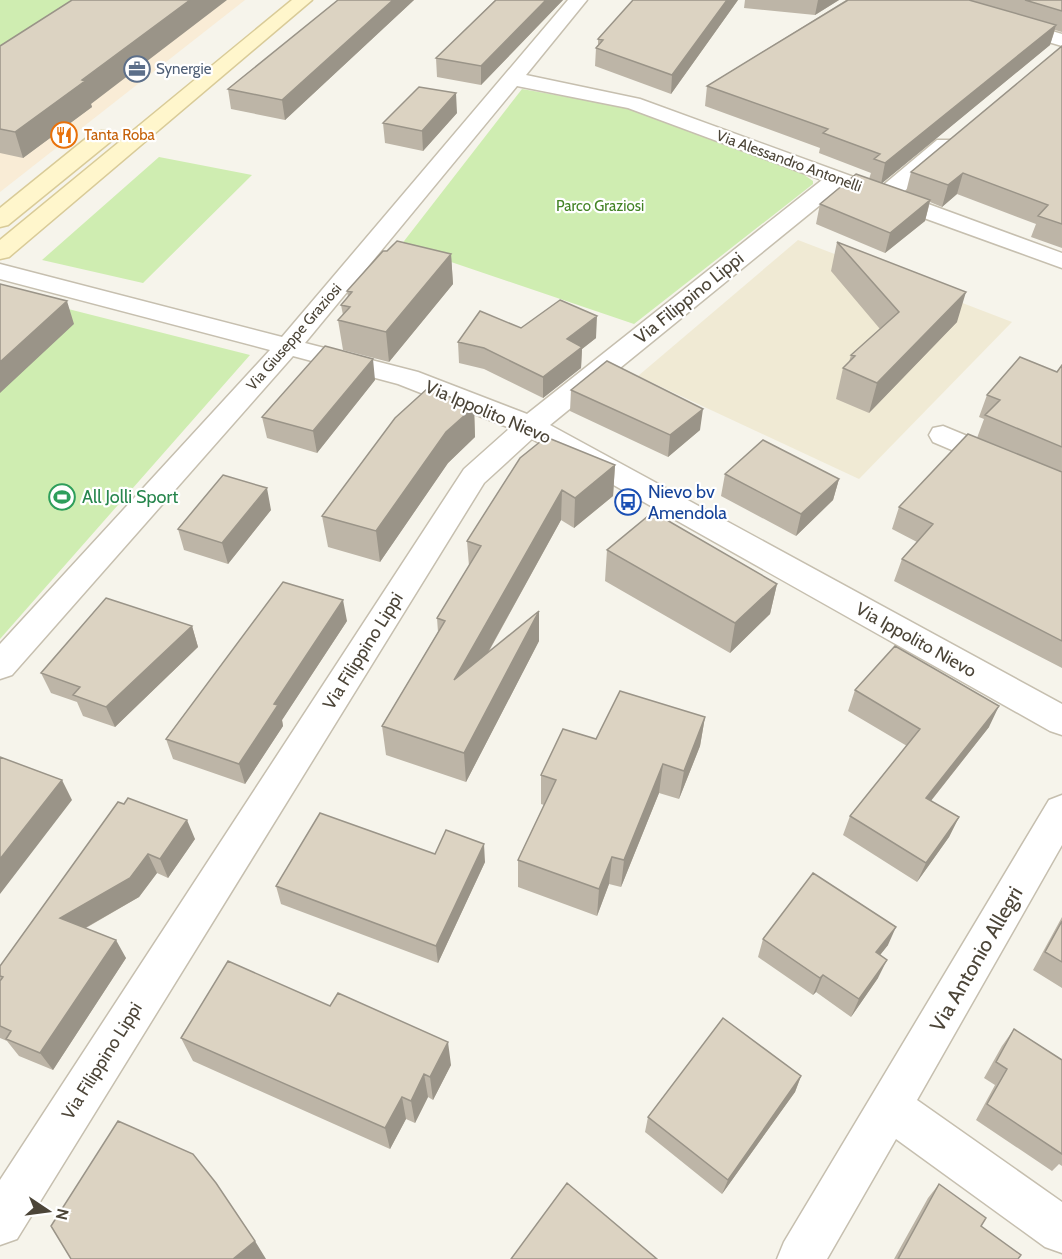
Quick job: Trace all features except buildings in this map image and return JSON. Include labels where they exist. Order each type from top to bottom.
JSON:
[{"type":"main road","points":[[0,252],[303,0]]},
{"type":"main road","points":[[0,220],[116,126]]},
{"type":"street","name":"Via Giuseppe Graziosi","points":[[0,666],[289,345],[510,78],[578,0]]},
{"type":"street","points":[[927,0],[1059,48]]},
{"type":"street","name":"Via Alessandro Antonelli","points":[[510,78],[633,104],[1062,261]]},
{"type":"street","points":[[884,196],[964,129]]},
{"type":"street","name":"Via Filippino Lippi","points":[[0,1222],[474,476],[530,426],[838,179]]},
{"type":"street","name":"Via Ippolito Nievo","points":[[0,272],[289,345],[408,378],[530,426],[1062,721]]},
{"type":"street","points":[[944,435],[1062,487]]},
{"type":"street","name":"Via Antonio Allegri","points":[[801,1259],[1062,811]]},
{"type":"street","points":[[889,1107],[1062,1230]]},
{"type":"shaded area","points":[[0,0],[245,0],[0,192]]},
{"type":"shaded area","points":[[798,240],[1012,322],[859,479],[638,376]]},
{"type":"green space","points":[[0,0],[85,0],[0,60]]},
{"type":"green space","name":"Parco Graziosi","points":[[522,89],[624,107],[800,172],[813,181],[813,184],[634,324],[401,245]]},
{"type":"green space","points":[[159,157],[252,175],[143,283],[42,260]]},
{"type":"green space","name":"All Jolli Sport","points":[[0,293],[250,355],[0,639]]},
{"type":"place","name":"Synergie","points":[[137,69]]},
{"type":"place","name":"Tanta Roba","points":[[64,135]]},
{"type":"place","name":"All Jolli Sport","points":[[62,497]]},
{"type":"place","name":"Nievo bv Amendola","points":[[628,502]]}]
